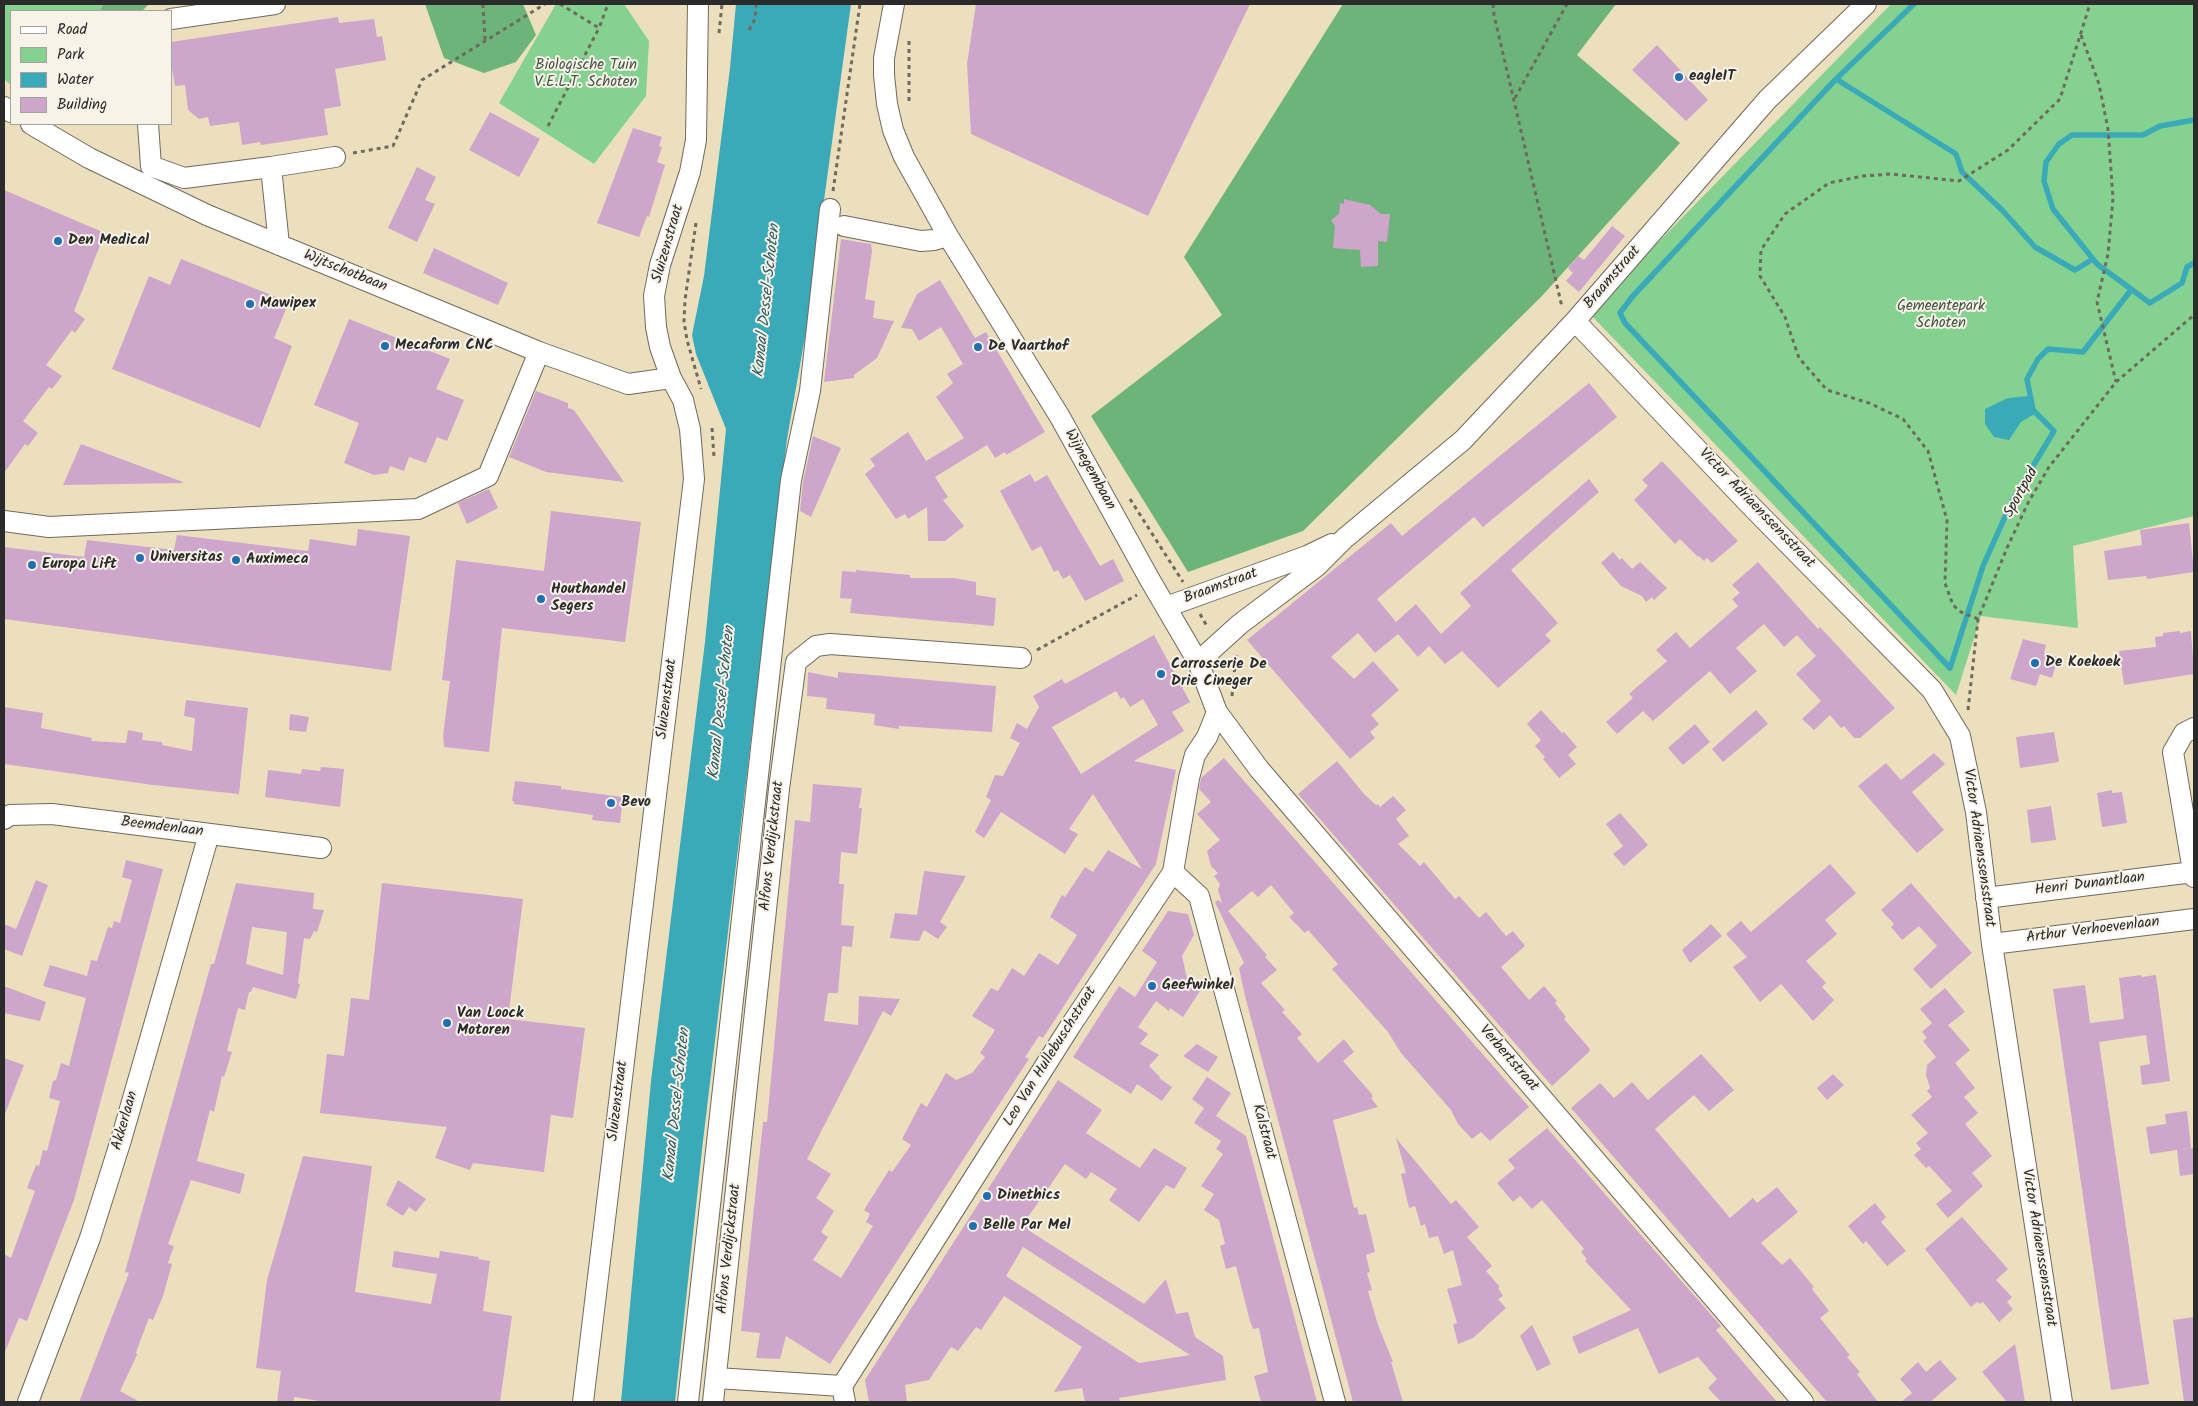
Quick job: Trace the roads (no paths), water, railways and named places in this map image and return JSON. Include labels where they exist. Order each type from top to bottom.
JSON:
[{"type":"street","points":[[172,19],[275,4]]},
{"type":"street","name":"Sluizenstraat","points":[[583,1402],[694,479],[690,428],[683,400],[670,378],[657,334],[654,296],[660,265],[683,196],[696,140],[698,4]]},
{"type":"street","name":"Wijnegembaan","points":[[894,4],[884,58],[887,104],[893,130],[904,157],[948,236],[1060,417],[1150,580],[1198,662],[1217,712]]},
{"type":"street","name":"Braamstraat","points":[[1198,662],[1240,624],[1317,566],[1345,538],[1463,440],[1571,325],[1766,100],[1866,4]]},
{"type":"street","name":"Wijtschotbaan","points":[[33,125],[89,158],[150,189],[279,245],[539,352],[628,384],[670,378]]},
{"type":"street","points":[[148,125],[152,166],[150,189]]},
{"type":"street","points":[[152,166],[184,178],[335,157]]},
{"type":"street","points":[[270,167],[279,245]]},
{"type":"street","points":[[688,1402],[791,480],[810,392],[830,209]]},
{"type":"street","points":[[844,226],[921,240],[934,240],[948,236]]},
{"type":"street","name":"Victor Adriaenssensstraat","points":[[1571,325],[1932,690],[1960,736],[1976,812],[1992,944],[2062,1402]]},
{"type":"street","points":[[4,521],[49,527],[418,509],[488,476],[539,352]]},
{"type":"street","name":"Braamstraat","points":[[1166,607],[1307,556],[1345,538]]},
{"type":"street","name":"Braamstraat","points":[[1275,568],[1288,589]]},
{"type":"street","name":"Alfons Verdijckstraat","points":[[713,1402],[779,789],[796,662],[816,646],[830,644],[1021,658]]},
{"type":"street","name":"Leo Van Hullebuschstraat","points":[[716,1378],[844,1394],[1071,1025],[1173,872],[1189,778],[1195,755],[1208,737],[1217,712]]},
{"type":"street","name":"Verbertstraat","points":[[1217,712],[1259,769],[1803,1402]]},
{"type":"street","name":"Henri Dunantlaan","points":[[1986,898],[2194,874],[2173,752],[2184,733],[2194,728]]},
{"type":"street","name":"Beemdenlaan","points":[[4,819],[10,815],[52,814],[321,848]]},
{"type":"street","name":"Akkerlaan","points":[[28,1402],[93,1229],[121,1140],[209,834]]},
{"type":"street","name":"Kalstraat","points":[[1173,872],[1199,896],[1335,1402]]},
{"type":"street","name":"Arthur Verhoevenlaan","points":[[1992,944],[2194,919]]},
{"type":"water","name":"Kanaal Dessel-Schoten","points":[[736,4],[851,4],[806,331],[787,439],[703,1141],[675,1402],[621,1402],[651,1081],[705,642],[726,429],[696,354],[692,335],[704,276],[730,68]]},
{"type":"water","points":[[2030,396],[2036,413],[2021,422],[2009,440],[1994,437],[1985,424],[1985,409],[2008,398]]},
{"type":"waterway","points":[[1914,4],[1836,79],[1632,297],[1620,313],[1625,323],[1950,668],[1983,566],[2012,501],[2054,431],[2033,410],[2027,379],[2038,359],[2048,349],[2083,352],[2131,290]]},
{"type":"waterway","points":[[1836,79],[1956,154],[1962,172],[2002,210],[2035,247],[2075,270],[2093,259]]},
{"type":"waterway","points":[[2194,120],[2160,126],[2143,135],[2072,135],[2059,144],[2046,162],[2044,181],[2053,209],[2097,264],[2150,303],[2182,283],[2187,267],[2194,263]]},
{"type":"place","name":"eagleIT","points":[[1679,77]]},
{"type":"place","name":"Den Medical","points":[[58,241]]},
{"type":"place","name":"Mawipex","points":[[250,304]]},
{"type":"place","name":"Mecaform CNC","points":[[385,346]]},
{"type":"place","name":"De Vaarthof","points":[[978,347]]},
{"type":"place","name":"Universitas","points":[[140,558]]},
{"type":"place","name":"Auximeca","points":[[236,560]]},
{"type":"place","name":"Europa Lift","points":[[32,565]]},
{"type":"place","name":"Houthandel Segers","points":[[541,599]]},
{"type":"place","name":"De Koekoek","points":[[2035,663]]},
{"type":"place","name":"Carrosserie De Drie Cineger","points":[[1161,674]]},
{"type":"place","name":"Bevo","points":[[611,803]]},
{"type":"place","name":"Geefwinkel","points":[[1152,986]]},
{"type":"place","name":"Van Loock Motoren","points":[[447,1023]]},
{"type":"place","name":"Dinethics","points":[[987,1196]]},
{"type":"place","name":"Belle Par Mel","points":[[973,1226]]},
{"type":"park label","name":"Biologische Tuin V.E.L.T. Schoten","points":[[586,74]]},
{"type":"park label","name":"Gemeentepark Schoten","points":[[1941,316]]}]
